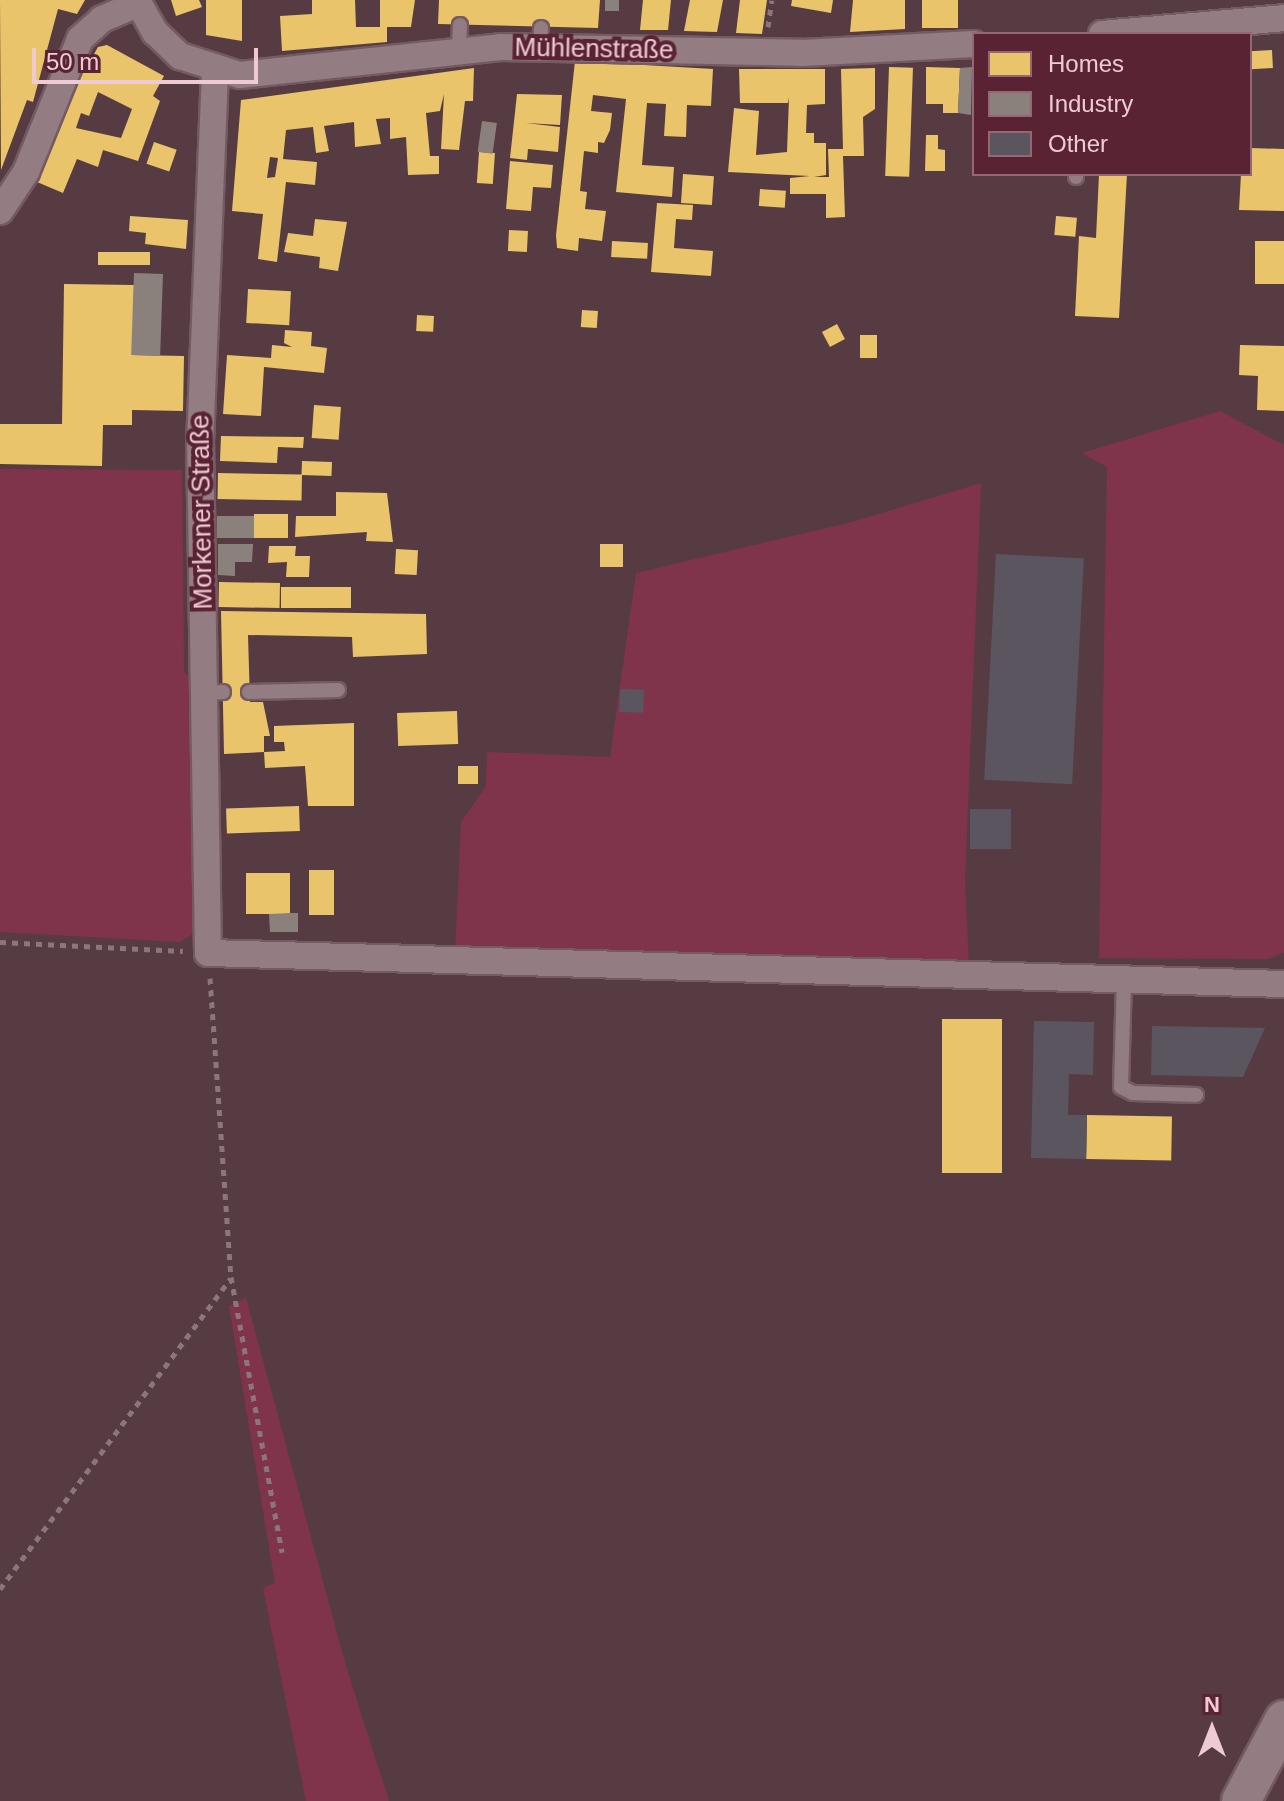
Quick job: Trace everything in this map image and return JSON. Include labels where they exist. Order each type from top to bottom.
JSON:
[{"type":"main road","points":[[1241,1801],[1284,1720]]},
{"type":"street","points":[[0,211],[26,172],[80,39],[102,19],[134,1],[171,49],[215,71]]},
{"type":"street","points":[[1125,32],[1284,18]]},
{"type":"street","name":"Mühlenstraße","points":[[215,71],[275,75],[460,37],[541,38],[802,53],[915,38],[972,44]]},
{"type":"street","name":"Morkener Straße","points":[[208,953],[214,692],[201,399],[215,71]]},
{"type":"street","points":[[208,953],[1284,984]]},
{"type":"lane","points":[[249,692],[338,690]]},
{"type":"lane","points":[[1124,979],[1121,1087],[1133,1093],[1196,1095]]},
{"type":"path","points":[[0,942],[208,953],[231,1277],[282,1552]]},
{"type":"path","points":[[0,1589],[231,1277]]},
{"type":"shaded area","points":[[1220,411],[1284,445],[1284,952],[1269,959],[1099,958],[1107,467],[1082,453]]},
{"type":"shaded area","points":[[0,469],[182,470],[184,672],[192,679],[199,919],[191,935],[180,942],[0,932]]},
{"type":"shaded area","points":[[981,483],[965,880],[969,967],[455,953],[461,822],[486,786],[487,752],[610,757],[636,573],[852,522]]},
{"type":"shaded area","points":[[246,1298],[346,1666],[389,1801],[306,1801],[263,1588],[275,1583],[229,1306]]},
{"type":"building: Homes","points":[[0,0],[85,0],[77,14],[58,9],[33,102],[27,100],[1,170]]},
{"type":"building: Homes","points":[[171,0],[199,0],[202,7],[176,16]]},
{"type":"building: Homes","points":[[206,0],[242,0],[242,41],[206,35]]},
{"type":"building: Homes","points":[[312,0],[355,0],[356,27],[380,27],[380,0],[415,0],[411,27],[387,27],[387,42],[282,51],[280,16],[312,14]]},
{"type":"building: Homes","points":[[439,0],[600,0],[598,28],[438,24]]},
{"type":"building: Homes","points":[[643,0],[671,0],[668,30],[640,30]]},
{"type":"building: Homes","points":[[690,0],[723,0],[717,32],[684,31]]},
{"type":"building: Homes","points":[[740,0],[767,0],[762,34],[736,33]]},
{"type":"building: Homes","points":[[792,0],[833,0],[831,13],[791,6]]},
{"type":"building: Homes","points":[[853,0],[905,0],[905,29],[850,32]]},
{"type":"building: Homes","points":[[922,0],[958,0],[958,28],[922,28]]},
{"type":"building: Homes","points":[[107,45],[164,76],[153,96],[160,101],[138,161],[103,150],[98,167],[77,159],[63,193],[37,182],[76,79],[85,61],[89,63],[98,47]],"holes":[[[98,92],[132,109],[121,138],[76,128],[81,113],[89,116]]]},
{"type":"building: Homes","points":[[1272,50],[1273,68],[1252,69],[1252,51]]},
{"type":"building: Homes","points":[[575,61],[713,69],[711,106],[687,105],[686,137],[664,136],[666,104],[647,103],[642,165],[674,167],[672,197],[616,192],[626,99],[593,95],[591,111],[612,113],[610,130],[604,143],[598,142],[598,153],[584,151],[580,191],[587,192],[585,209],[606,211],[602,241],[579,238],[578,251],[557,248],[556,235]]},
{"type":"building: Homes","points":[[889,67],[913,68],[909,177],[885,176]]},
{"type":"building: Homes","points":[[926,67],[960,68],[958,113],[943,113],[943,104],[926,104]]},
{"type":"building: Homes","points":[[474,68],[473,101],[465,101],[459,150],[441,149],[444,94],[440,111],[426,113],[430,156],[439,156],[439,174],[408,175],[406,137],[390,139],[390,118],[376,119],[381,144],[355,147],[354,122],[324,126],[329,151],[316,153],[313,127],[286,130],[283,159],[317,162],[315,185],[286,182],[277,262],[258,259],[263,214],[232,211],[241,100]],"holes":[[[270,157],[278,158],[275,177],[267,178]]]},
{"type":"building: Homes","points":[[875,68],[875,109],[863,117],[864,156],[843,156],[845,217],[826,218],[826,194],[790,194],[790,178],[810,176],[728,172],[734,108],[759,111],[756,155],[787,152],[789,97],[788,103],[740,103],[739,69],[825,69],[825,104],[807,105],[806,133],[814,133],[814,143],[826,143],[826,175],[814,177],[829,177],[828,149],[843,149],[841,69]]},
{"type":"building: Homes","points":[[517,94],[562,95],[560,125],[526,123],[560,127],[558,152],[528,149],[527,160],[510,158]]},
{"type":"building: Homes","points":[[926,135],[938,135],[938,149],[945,150],[945,171],[925,171]]},
{"type":"building: Homes","points":[[154,142],[177,150],[169,172],[147,164]]},
{"type":"building: Homes","points":[[1252,148],[1284,149],[1284,211],[1239,210],[1241,176],[1252,176]]},
{"type":"building: Homes","points":[[479,152],[495,153],[493,184],[477,183]]},
{"type":"building: Homes","points":[[510,161],[553,165],[551,188],[533,187],[531,211],[506,209]]},
{"type":"building: Homes","points":[[683,174],[714,176],[712,205],[681,203]]},
{"type":"building: Homes","points":[[1099,176],[1127,176],[1119,318],[1075,316],[1079,236],[1096,238]]},
{"type":"building: Homes","points":[[760,189],[786,191],[785,208],[759,206]]},
{"type":"building: Homes","points":[[657,203],[693,205],[692,220],[676,219],[674,248],[713,251],[711,276],[651,272]]},
{"type":"building: Homes","points":[[130,216],[188,220],[186,249],[145,244],[146,233],[129,231]]},
{"type":"building: Homes","points":[[1056,216],[1077,218],[1075,237],[1054,235]]},
{"type":"building: Homes","points":[[315,219],[347,222],[338,271],[319,268],[320,257],[284,252],[288,233],[313,236]]},
{"type":"building: Homes","points":[[509,230],[528,231],[527,252],[508,251]]},
{"type":"building: Homes","points":[[612,241],[648,243],[647,259],[611,257]]},
{"type":"building: Homes","points":[[1255,241],[1284,241],[1284,284],[1255,284]]},
{"type":"building: Homes","points":[[98,252],[150,252],[150,265],[98,265]]},
{"type":"building: Homes","points":[[64,284],[134,285],[133,355],[184,356],[183,411],[132,410],[132,425],[103,425],[102,466],[0,464],[0,424],[62,424]]},
{"type":"building: Homes","points":[[248,289],[291,291],[289,325],[246,323]]},
{"type":"building: Homes","points":[[582,310],[598,311],[597,328],[581,327]]},
{"type":"building: Homes","points":[[417,315],[434,316],[433,332],[416,331]]},
{"type":"building: Homes","points":[[837,324],[845,339],[830,347],[822,332]]},
{"type":"building: Homes","points":[[285,330],[312,332],[311,346],[327,348],[324,373],[264,367],[261,416],[223,414],[227,355],[271,358],[272,345],[292,347],[284,343]]},
{"type":"building: Homes","points":[[860,335],[877,335],[877,358],[860,358]]},
{"type":"building: Homes","points":[[1240,345],[1284,346],[1284,411],[1257,410],[1258,376],[1239,375]]},
{"type":"building: Homes","points":[[314,405],[341,407],[339,440],[312,438]]},
{"type":"building: Homes","points":[[221,436],[304,437],[303,448],[278,447],[277,463],[220,461]]},
{"type":"building: Homes","points":[[302,461],[332,462],[331,476],[302,475]]},
{"type":"building: Homes","points":[[218,473],[302,474],[302,500],[218,499]]},
{"type":"building: Homes","points":[[336,492],[387,493],[393,542],[366,541],[367,532],[295,537],[296,516],[336,516]]},
{"type":"building: Homes","points":[[254,514],[288,514],[288,538],[254,538]]},
{"type":"building: Homes","points":[[600,544],[623,544],[623,567],[600,567]]},
{"type":"building: Homes","points":[[269,546],[296,546],[295,556],[310,556],[309,577],[286,577],[287,562],[268,563]]},
{"type":"building: Homes","points":[[396,549],[418,550],[417,575],[395,574]]},
{"type":"building: Homes","points":[[219,582],[280,583],[280,608],[219,607]]},
{"type":"building: Homes","points":[[281,587],[351,587],[351,608],[281,608]]},
{"type":"building: Homes","points":[[221,611],[426,614],[427,654],[353,657],[352,637],[248,635],[250,702],[263,702],[270,736],[264,736],[264,752],[224,754]]},
{"type":"building: Homes","points":[[457,711],[458,744],[398,746],[397,713]]},
{"type":"building: Homes","points":[[354,723],[354,806],[308,806],[305,766],[265,768],[264,752],[285,751],[284,742],[274,742],[274,726]]},
{"type":"building: Homes","points":[[458,766],[478,766],[478,784],[458,784]]},
{"type":"building: Homes","points":[[299,806],[300,831],[227,834],[226,809]]},
{"type":"building: Homes","points":[[309,870],[334,870],[334,915],[309,915]]},
{"type":"building: Homes","points":[[246,873],[290,873],[290,914],[246,914]]},
{"type":"building: Homes","points":[[942,1019],[1002,1019],[1002,1173],[942,1173]]},
{"type":"building: Homes","points":[[1087,1115],[1172,1116],[1171,1160],[1086,1159]]},
{"type":"building: Industry","points":[[605,0],[619,0],[619,11],[605,11]]},
{"type":"building: Industry","points":[[972,67],[971,115],[958,113],[960,68]]},
{"type":"building: Industry","points":[[482,121],[497,123],[493,154],[478,152]]},
{"type":"building: Industry","points":[[134,273],[163,274],[160,356],[131,355]]},
{"type":"building: Industry","points":[[217,516],[254,516],[254,538],[217,538]]},
{"type":"building: Industry","points":[[218,544],[253,544],[252,562],[235,562],[235,576],[218,575]]},
{"type":"building: Industry","points":[[298,913],[298,932],[270,932],[269,914]]},
{"type":"building: Other","points":[[996,554],[1084,559],[1072,784],[984,780]]},
{"type":"building: Other","points":[[620,689],[644,690],[643,713],[619,712]]},
{"type":"building: Other","points":[[970,809],[1011,809],[1011,849],[970,849]]},
{"type":"building: Other","points":[[1034,1021],[1094,1022],[1093,1075],[1069,1074],[1068,1115],[1087,1115],[1086,1159],[1031,1158]]},
{"type":"building: Other","points":[[1152,1026],[1265,1028],[1243,1077],[1151,1075]]}]
